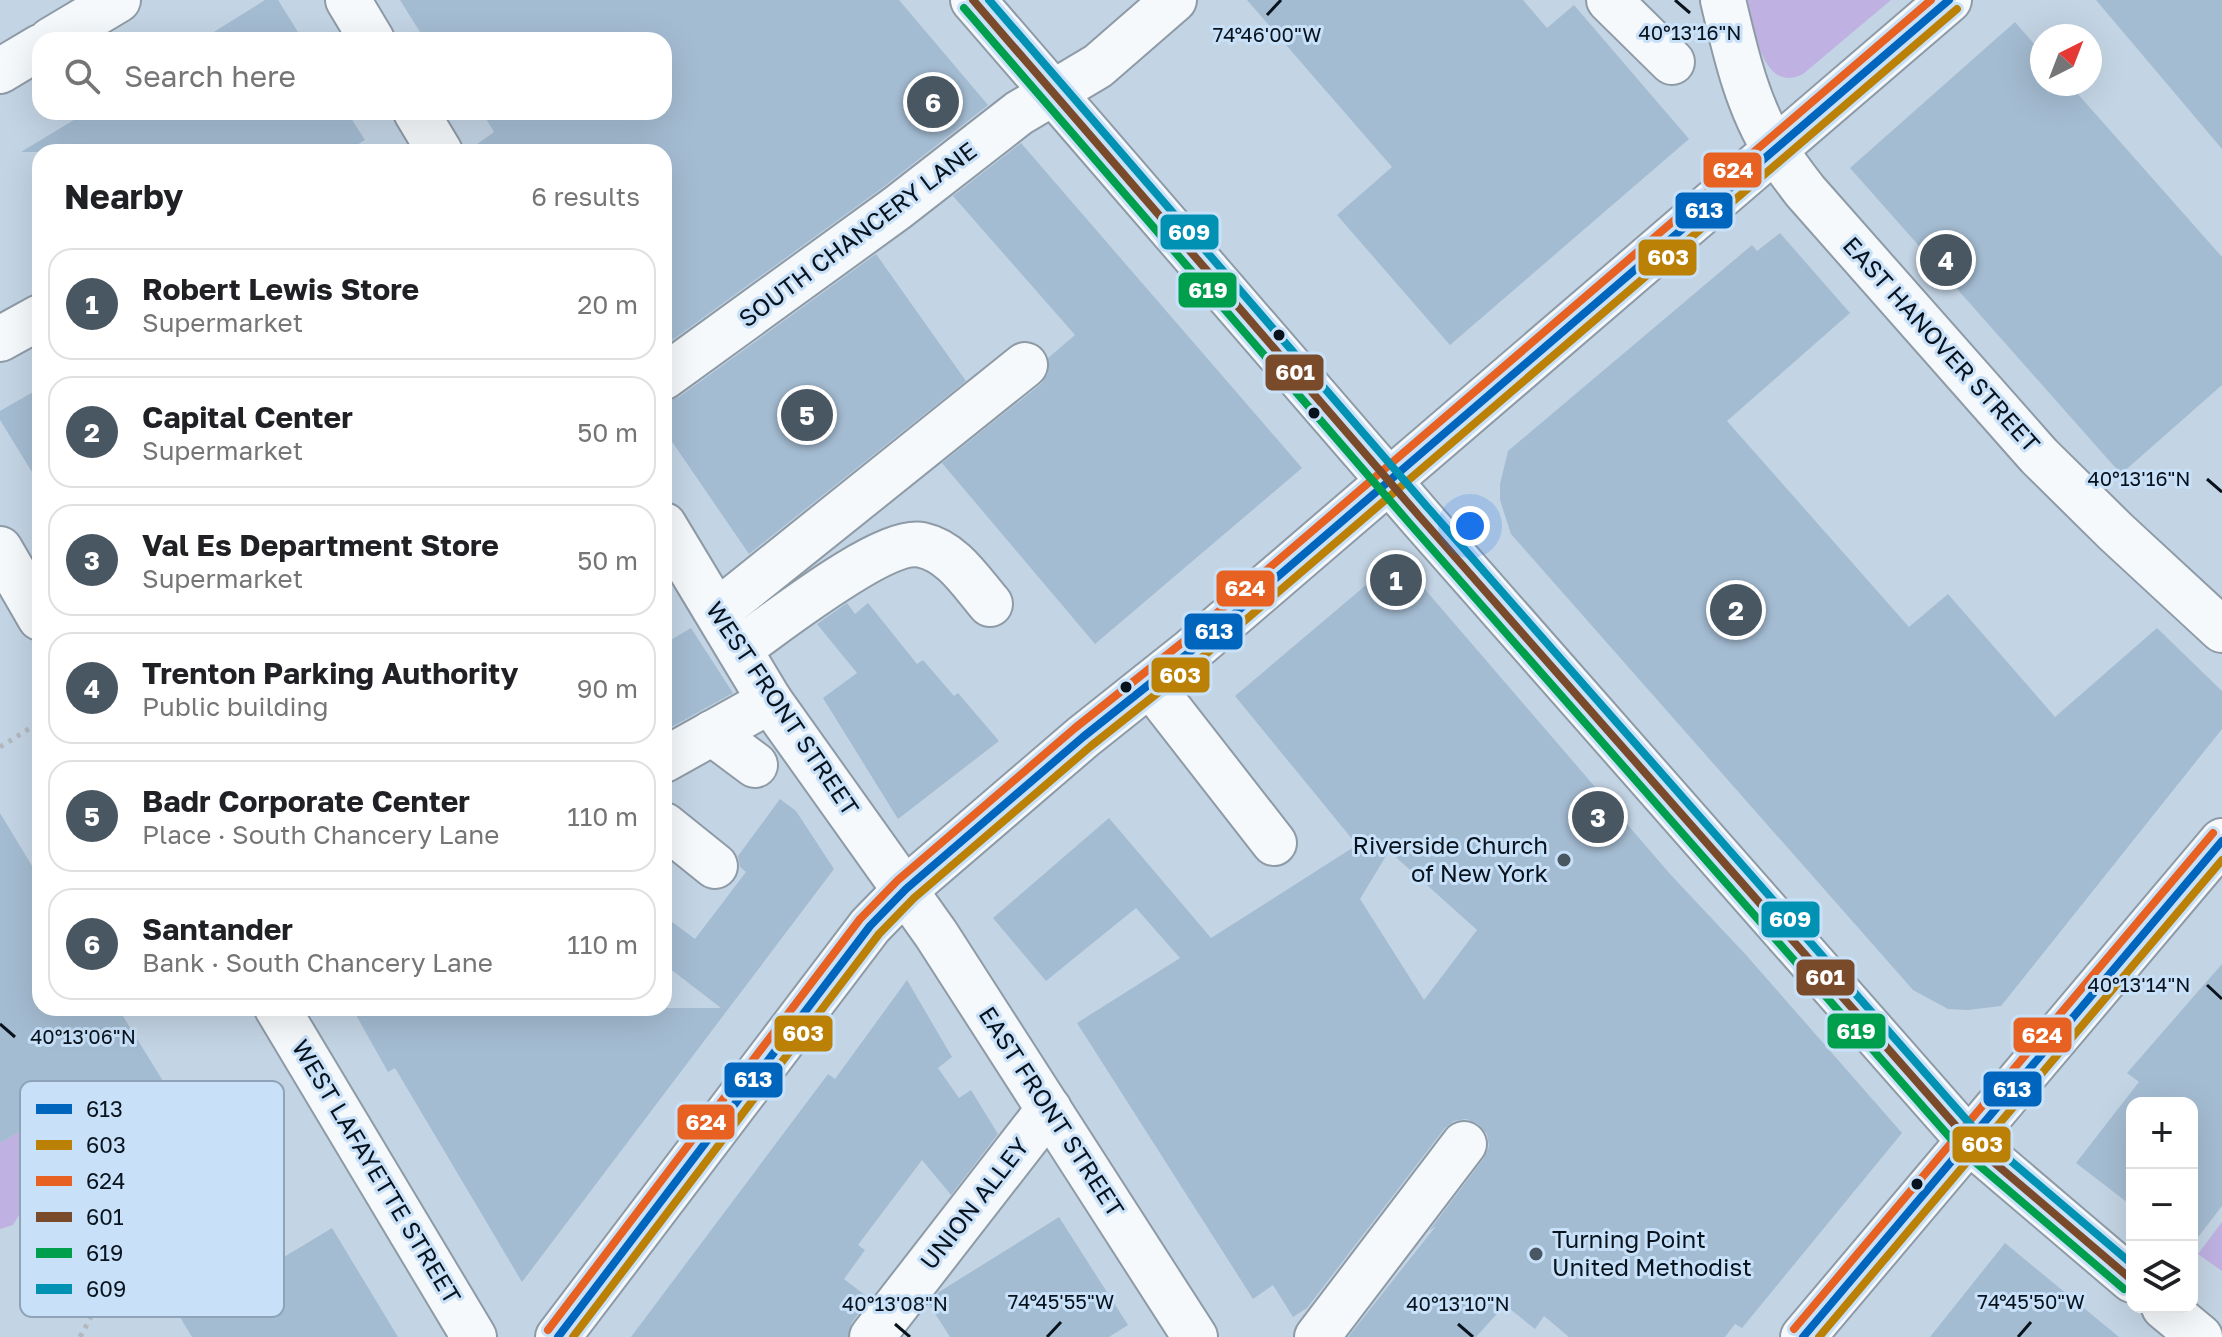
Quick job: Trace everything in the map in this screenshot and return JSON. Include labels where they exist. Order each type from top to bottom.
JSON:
[{"type":"street","points":[[64,32],[118,0]]},
{"type":"street","points":[[348,0],[367,32]]},
{"type":"street","points":[[973,0],[1388,480],[1970,1142],[2126,1275]]},
{"type":"street","name":"SOUTH CHANCERY LANE","points":[[672,371],[887,216],[1019,113],[1098,66],[1174,0]]},
{"type":"street","points":[[1609,0],[1672,62]]},
{"type":"street","name":"EAST HANOVER STREET","points":[[1723,0],[1753,105],[1775,150],[1805,191],[2039,456],[2222,630]]},
{"type":"street","points":[[558,1337],[870,926],[906,889],[1949,0]]},
{"type":"street","points":[[0,71],[32,52]]},
{"type":"street","points":[[0,339],[32,321]]},
{"type":"street","points":[[717,612],[1025,365]]},
{"type":"street","name":"WEST FRONT STREET","points":[[672,538],[770,701],[906,889]]},
{"type":"street","points":[[739,649],[855,569],[890,549],[921,544],[950,557],[990,604]]},
{"type":"street","points":[[0,549],[32,604]]},
{"type":"street","points":[[1150,684],[1274,843]]},
{"type":"street","points":[[672,756],[770,701]]},
{"type":"street","points":[[712,733],[755,765]]},
{"type":"street","points":[[672,831],[715,866]]},
{"type":"street","points":[[1803,1337],[2222,841]]},
{"type":"street","name":"EAST FRONT STREET","points":[[906,889],[1195,1337]]},
{"type":"street","name":"WEST LAFAYETTE STREET","points":[[282,1016],[474,1337]]},
{"type":"street","name":"UNION ALLEY","points":[[872,1337],[1049,1109]]},
{"type":"street","points":[[1317,1337],[1464,1144]]},
{"type":"street","points":[[2171,1313],[2200,1337]]},
{"type":"path","points":[[0,747],[32,727]]},
{"type":"path","points":[[80,1337],[92,1317]]},
{"type":"shaded area","points":[[1748,0],[1891,0],[1803,74],[1789,78],[1778,75],[1762,55]]},
{"type":"shaded area","points":[[20,1131],[20,1214],[13,1225],[0,1229],[0,1143]]},
{"type":"shaded area","points":[[2222,1222],[2222,1271],[2198,1254]]},
{"type":"building","points":[[265,0],[278,0],[298,32],[214,32]]},
{"type":"building","points":[[400,0],[899,0],[988,105],[882,188],[672,340],[672,144],[477,144],[494,132],[487,120],[672,120],[672,32],[420,32]]},
{"type":"building","points":[[1247,0],[1523,0],[1547,28],[1574,5],[1689,139],[1450,345],[1337,215],[1392,167]]},
{"type":"building","points":[[2096,0],[2222,0],[2222,149]]},
{"type":"building","points":[[2015,22],[2030,39],[2030,96],[2080,96],[2222,257],[2222,385],[2121,474],[1850,168]]},
{"type":"building","points":[[74,120],[352,120],[365,140],[358,144],[34,144]]},
{"type":"building","points":[[1021,143],[1302,468],[1095,644],[942,463],[1041,384],[1048,373],[1048,358],[1075,335],[953,196]]},
{"type":"building","points":[[1780,233],[1850,313],[1727,421],[1909,627],[1948,594],[2055,717],[2157,628],[2222,691],[2222,729],[2001,1006],[1948,1009],[1913,990],[1511,534],[1500,500],[1500,484],[1508,451],[1752,245],[1757,251]]},
{"type":"building","points":[[876,254],[966,381],[749,554],[672,442],[672,399]]},
{"type":"building","points":[[32,393],[32,472],[0,420],[0,411]]},
{"type":"building","points":[[1398,558],[1670,874],[1747,956],[1902,1133],[1742,1328],[1735,1324],[1725,1337],[1569,1337],[1544,1316],[1535,1329],[1505,1305],[1476,1337],[1348,1337],[1436,1226],[1429,1231],[1484,1158],[1489,1146],[1487,1134],[1478,1124],[1466,1119],[1454,1121],[1444,1129],[1307,1308],[1293,1317],[1273,1285],[1253,1299],[1077,1023],[1180,958],[1136,908],[1046,981],[993,918],[1109,818],[1211,938],[1357,845],[1235,696]],"holes":[[[1389,851],[1477,930],[1424,1000],[1360,899]]]},
{"type":"building","points":[[847,603],[855,614],[868,603],[917,664],[923,660],[954,696],[958,693],[999,741],[898,819],[823,698],[857,673],[817,624]]},
{"type":"building","points":[[691,628],[733,693],[672,727],[672,639]]},
{"type":"building","points":[[780,799],[796,811],[834,869],[522,1282],[395,1068],[388,1072],[356,1016],[672,1016],[672,1008],[721,1008],[672,970],[672,922],[695,939],[746,872],[740,867],[738,856]]},
{"type":"building","points":[[0,813],[32,866],[32,1016],[123,1016],[163,1081],[20,1081],[20,1131],[0,1143]]},
{"type":"building","points":[[2222,964],[2222,1206],[2198,1237],[2198,1097],[2127,1097],[2139,1082],[2127,1073]]},
{"type":"building","points":[[907,980],[952,1057],[938,1068],[959,1098],[971,1090],[998,1134],[951,1195],[922,1160],[858,1245],[865,1250],[844,1279],[870,1299],[852,1322],[848,1337],[631,1337],[828,1074],[835,1079]]},
{"type":"building","points":[[2126,1099],[2126,1201],[2076,1163]]},
{"type":"building","points":[[1059,1217],[1128,1325],[1109,1337],[950,1337],[929,1304],[939,1292]]},
{"type":"building","points":[[332,1228],[398,1337],[192,1337],[180,1317],[284,1317],[284,1257]]},
{"type":"building","points":[[2005,1243],[2119,1337],[1930,1337]]},
{"type":"transit line","name":"601","points":[[973,0],[1420,517],[1970,1142],[2126,1275]]},
{"type":"transit line","name":"609","points":[[989,0],[1429,509],[1978,1133],[2126,1259]]},
{"type":"transit line","name":"624","points":[[548,1330],[860,919],[898,880],[1075,728],[1183,642],[1931,0]]},
{"type":"transit line","name":"613","points":[[558,1337],[870,926],[906,889],[1083,737],[1191,651],[1949,0]]},
{"type":"transit line","name":"619","points":[[964,8],[1411,525],[1961,1150],[2124,1289]]},
{"type":"transit line","name":"603","points":[[573,1337],[879,934],[914,898],[1091,746],[1199,660],[1957,9]]},
{"type":"transit line","name":"624","points":[[1794,1329],[2213,833]]},
{"type":"transit line","name":"613","points":[[1803,1337],[2222,841]]},
{"type":"transit line","name":"603","points":[[1819,1337],[2222,860]]},
{"type":"place","name":"Santander","points":[[933,102]]},
{"type":"place","name":"Trenton Parking Authority","points":[[1946,260]]},
{"type":"place","name":"Badr Corporate Center","points":[[807,415]]},
{"type":"place","name":"Robert Lewis Store","points":[[1396,580]]},
{"type":"place","name":"Capital Center","points":[[1736,610]]},
{"type":"place","name":"Val Es Department Store","points":[[1598,817]]},
{"type":"place","name":"Riverside Church of New York","points":[[1564,860]]},
{"type":"place","name":"Turning Point United Methodist","points":[[1536,1254]]}]
